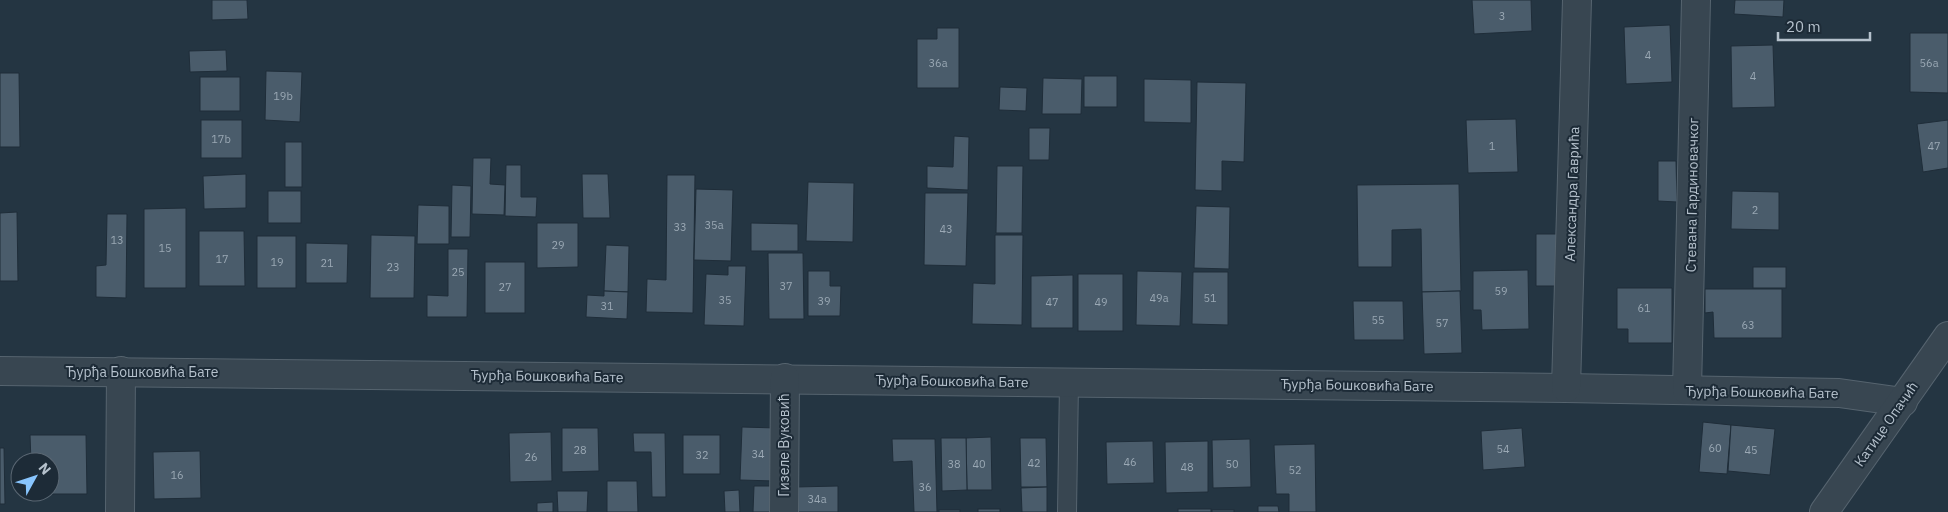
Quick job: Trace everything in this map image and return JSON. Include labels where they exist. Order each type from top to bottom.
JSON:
[{"type":"street","name":"Александра Гаврића","points":[[1566,388],[1577,0]]},
{"type":"street","name":"Стевана Гардиновачког","points":[[1688,390],[1696,0]]},
{"type":"street","name":"Катице Опачић","points":[[1824,512],[1948,336]]},
{"type":"street","name":"Ђурђа Бошковића Бате","points":[[0,371],[785,378],[1566,388],[1840,393],[1903,402]]},
{"type":"street","points":[[120,371],[120,512]]},
{"type":"street","name":"Гизеле Вуковић","points":[[784,512],[785,378]]},
{"type":"lane","points":[[1067,512],[1069,383]]},
{"type":"building","points":[[212,0],[247,0],[248,19],[212,20]]},
{"type":"building","points":[[1472,0],[1531,0],[1532,31],[1474,34]]},
{"type":"building","points":[[1735,0],[1784,0],[1783,17],[1734,14]]},
{"type":"building","points":[[1670,25],[1672,82],[1626,84],[1624,27]]},
{"type":"building","points":[[937,28],[959,28],[959,88],[917,88],[917,39],[937,39]]},
{"type":"building","points":[[1910,33],[1948,33],[1948,93],[1910,92]]},
{"type":"building","points":[[1773,45],[1775,107],[1732,108],[1731,46]]},
{"type":"building","points":[[226,50],[227,71],[190,72],[189,51]]},
{"type":"building","points":[[266,71],[302,72],[300,122],[265,120]]},
{"type":"building","points":[[0,73],[19,73],[20,147],[0,147]]},
{"type":"building","points":[[1084,76],[1117,76],[1117,107],[1084,107]]},
{"type":"building","points":[[200,77],[240,77],[240,111],[200,111]]},
{"type":"building","points":[[1043,78],[1082,79],[1081,114],[1042,114]]},
{"type":"building","points":[[1144,79],[1191,80],[1191,123],[1144,122]]},
{"type":"building","points":[[1197,82],[1246,83],[1244,162],[1222,161],[1222,191],[1195,190]]},
{"type":"building","points":[[1000,87],[1027,88],[1026,111],[999,110]]},
{"type":"building","points":[[1516,119],[1518,172],[1468,173],[1466,120]]},
{"type":"building","points":[[201,120],[242,120],[242,158],[201,158]]},
{"type":"building","points":[[1948,120],[1948,168],[1923,172],[1917,124]]},
{"type":"building","points":[[1029,128],[1050,128],[1049,160],[1029,160]]},
{"type":"building","points":[[954,136],[969,137],[968,190],[927,188],[927,166],[953,167]]},
{"type":"building","points":[[285,142],[302,142],[302,187],[285,187]]},
{"type":"building","points":[[473,158],[491,158],[490,184],[505,185],[504,215],[472,214]]},
{"type":"building","points":[[1658,161],[1676,161],[1677,202],[1658,201]]},
{"type":"building","points":[[506,165],[521,165],[521,197],[537,197],[536,217],[505,216]]},
{"type":"building","points":[[997,166],[1023,166],[1022,233],[996,233]]},
{"type":"building","points":[[246,174],[246,208],[204,209],[203,176]]},
{"type":"building","points":[[582,174],[608,174],[610,218],[583,218]]},
{"type":"building","points":[[667,175],[695,175],[693,313],[646,312],[647,279],[666,280]]},
{"type":"building","points":[[808,182],[854,183],[853,242],[806,241]]},
{"type":"building","points":[[1459,184],[1461,291],[1422,292],[1421,229],[1392,230],[1392,267],[1358,267],[1357,185]]},
{"type":"building","points":[[452,185],[471,186],[470,237],[451,237]]},
{"type":"building","points":[[696,189],[733,190],[731,261],[694,260]]},
{"type":"building","points":[[268,191],[301,191],[301,223],[268,223]]},
{"type":"building","points":[[1732,191],[1779,192],[1779,230],[1731,229]]},
{"type":"building","points":[[925,193],[968,193],[966,266],[924,265]]},
{"type":"building","points":[[418,205],[449,206],[449,244],[417,244]]},
{"type":"building","points":[[1196,206],[1230,207],[1229,269],[1194,268]]},
{"type":"building","points":[[186,208],[186,288],[144,288],[144,209]]},
{"type":"building","points":[[17,212],[18,281],[0,281],[0,213]]},
{"type":"building","points":[[107,214],[127,214],[126,298],[96,297],[96,266],[106,265]]},
{"type":"building","points":[[537,223],[578,223],[578,267],[537,268]]},
{"type":"building","points":[[751,223],[798,224],[798,251],[751,251]]},
{"type":"building","points":[[199,231],[244,231],[245,286],[199,286]]},
{"type":"building","points":[[1536,234],[1562,234],[1561,286],[1536,286]]},
{"type":"building","points":[[371,235],[415,236],[414,298],[370,298]]},
{"type":"building","points":[[995,235],[1023,235],[1022,325],[972,324],[973,283],[995,284]]},
{"type":"building","points":[[257,236],[296,236],[296,288],[257,288]]},
{"type":"building","points":[[306,243],[348,244],[347,283],[306,283]]},
{"type":"building","points":[[606,245],[629,246],[628,292],[604,291]]},
{"type":"building","points":[[448,249],[468,249],[467,317],[427,317],[427,295],[448,296]]},
{"type":"building","points":[[768,253],[803,253],[804,319],[769,319]]},
{"type":"building","points":[[485,262],[525,262],[525,313],[485,313]]},
{"type":"building","points":[[728,266],[746,266],[744,326],[704,325],[706,274],[728,275]]},
{"type":"building","points":[[1753,267],[1786,267],[1786,288],[1753,288]]},
{"type":"building","points":[[1528,270],[1529,329],[1482,330],[1481,310],[1473,310],[1473,271]]},
{"type":"building","points":[[808,271],[830,271],[830,286],[841,286],[840,316],[808,316]]},
{"type":"building","points":[[1137,271],[1182,272],[1180,326],[1136,325]]},
{"type":"building","points":[[1193,272],[1228,272],[1228,325],[1192,324]]},
{"type":"building","points":[[1078,274],[1123,274],[1123,331],[1078,331]]},
{"type":"building","points":[[1073,275],[1073,328],[1031,328],[1031,276]]},
{"type":"building","points":[[1617,288],[1672,288],[1672,343],[1628,343],[1628,329],[1617,329]]},
{"type":"building","points":[[1705,289],[1782,289],[1782,338],[1714,338],[1713,312],[1705,313]]},
{"type":"building","points":[[604,291],[628,292],[627,319],[586,317],[587,295],[604,296]]},
{"type":"building","points":[[1460,291],[1462,353],[1424,354],[1422,292]]},
{"type":"building","points":[[1353,301],[1403,301],[1404,340],[1354,340]]},
{"type":"building","points":[[1703,422],[1731,425],[1727,474],[1699,472]]},
{"type":"building","points":[[1731,425],[1775,429],[1770,475],[1728,471]]},
{"type":"building","points":[[742,427],[776,428],[775,481],[740,480]]},
{"type":"building","points":[[562,428],[598,428],[599,471],[562,472]]},
{"type":"building","points":[[1522,428],[1525,467],[1483,470],[1481,431]]},
{"type":"building","points":[[551,432],[552,481],[510,482],[509,433]]},
{"type":"building","points":[[633,433],[665,433],[666,497],[652,497],[651,452],[634,452]]},
{"type":"building","points":[[30,435],[86,435],[87,494],[60,494],[60,452],[31,452]]},
{"type":"building","points":[[683,435],[720,435],[720,474],[683,474]]},
{"type":"building","points":[[991,437],[992,490],[967,490],[966,438]]},
{"type":"building","points":[[941,438],[966,438],[967,490],[942,491]]},
{"type":"building","points":[[1020,438],[1046,438],[1047,487],[1021,487]]},
{"type":"building","points":[[892,439],[935,439],[937,512],[914,512],[912,461],[893,462]]},
{"type":"building","points":[[1250,439],[1251,487],[1213,488],[1212,440]]},
{"type":"building","points":[[1153,441],[1154,483],[1107,484],[1106,442]]},
{"type":"building","points":[[1208,441],[1208,492],[1166,493],[1165,442]]},
{"type":"building","points":[[1315,444],[1316,512],[1289,512],[1289,494],[1276,494],[1274,445]]},
{"type":"building","points":[[0,448],[4,448],[5,504],[0,504]]},
{"type":"building","points":[[200,451],[201,498],[154,499],[153,452]]},
{"type":"building","points":[[607,481],[637,481],[638,512],[607,512]]},
{"type":"building","points":[[754,486],[773,486],[773,512],[753,512]]},
{"type":"building","points":[[838,486],[838,512],[796,512],[796,487]]},
{"type":"building","points":[[1047,487],[1047,512],[1022,512],[1021,488]]},
{"type":"building","points":[[739,490],[740,512],[725,512],[724,491]]},
{"type":"building","points":[[557,491],[588,491],[587,512],[558,512]]},
{"type":"building","points":[[553,502],[553,512],[537,512],[537,503]]},
{"type":"building","points":[[1258,506],[1278,506],[1279,512],[1258,512]]},
{"type":"building","points":[[978,509],[1000,509],[1000,512],[978,512]]},
{"type":"building","points":[[1178,509],[1211,509],[1211,512],[1178,512]]},
{"type":"building","points":[[939,510],[960,510],[960,512],[939,512]]},
{"type":"building","points":[[1212,510],[1234,510],[1234,512],[1212,512]]}]
